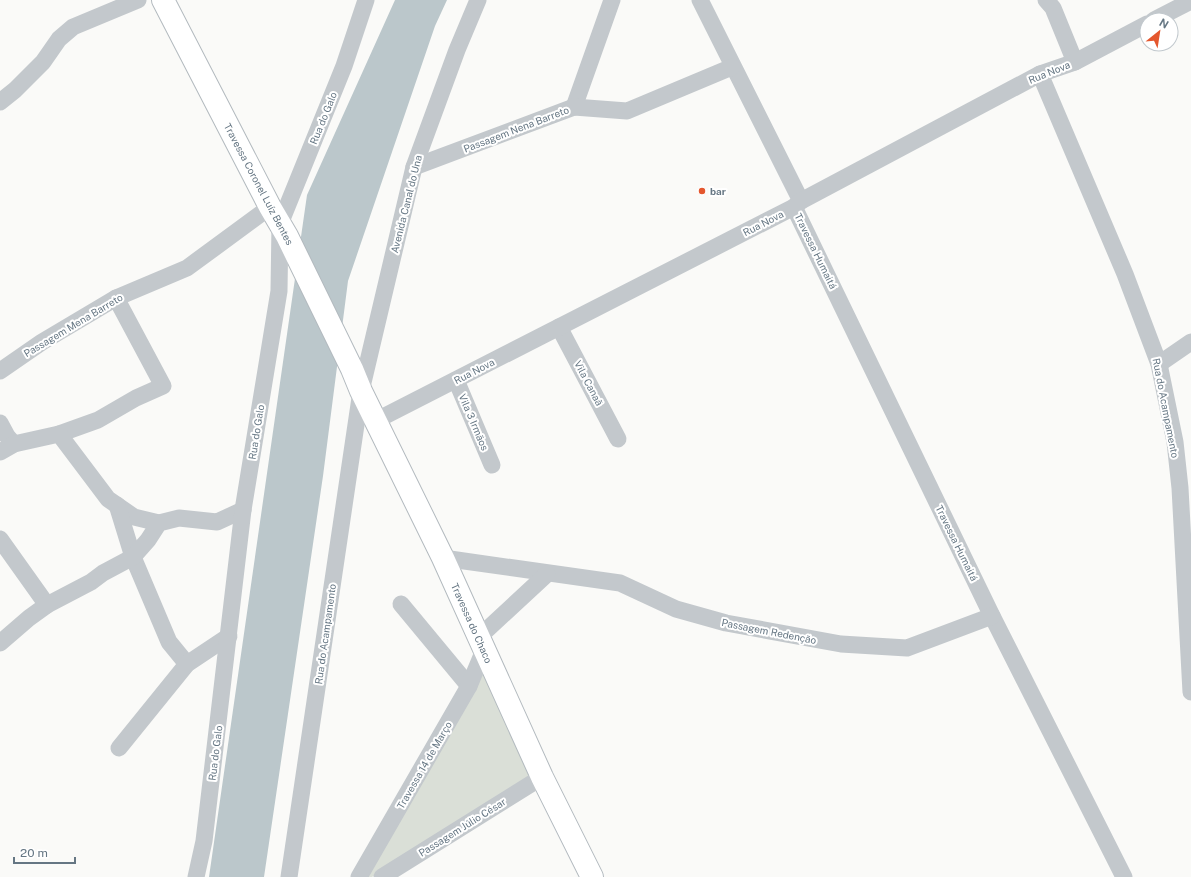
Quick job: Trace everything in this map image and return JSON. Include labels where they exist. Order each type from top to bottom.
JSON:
[{"type":"street","points":[[0,102],[15,90],[43,62],[59,39],[73,27],[138,0]]},
{"type":"street","name":"Travessa Coronel Luíz Bentes","points":[[163,0],[279,222],[352,369]]},
{"type":"street","name":"Rua do Galo","points":[[196,877],[204,841],[243,510],[279,291],[279,222],[344,66],[366,0]]},
{"type":"street","name":"Avenida Canal do Una","points":[[361,391],[414,167],[457,50],[478,0]]},
{"type":"street","points":[[574,107],[612,0]]},
{"type":"street","name":"Travessa Humaitá","points":[[700,0],[992,616],[1124,877]]},
{"type":"street","points":[[1046,0],[1053,8],[1076,62]]},
{"type":"street","points":[[1170,12],[1191,1]]},
{"type":"street","name":"Rua Nova","points":[[377,420],[797,204],[1040,74],[1076,62],[1139,28]]},
{"type":"street","name":"Passagem Nena Barreto","points":[[414,167],[574,107],[627,111],[732,67]]},
{"type":"street","name":"Rua do Acampamento","points":[[1040,74],[1125,274],[1159,364],[1175,442],[1180,488],[1191,691]]},
{"type":"street","name":"Passagem Mena Barreto","points":[[0,371],[42,342],[116,298],[187,268],[279,222]]},
{"type":"street","points":[[0,423],[7,436],[7,448],[59,434],[98,420],[136,398],[163,386],[116,298]]},
{"type":"street","name":"Vila Canaã","points":[[559,327],[618,439]]},
{"type":"street","points":[[1159,364],[1191,342]]},
{"type":"street","name":"Travessa do Chaco","points":[[352,369],[361,391],[377,420],[443,558],[542,777],[592,877]]},
{"type":"street","name":"Vila 3 Irmãos","points":[[456,380],[492,465]]},
{"type":"street","name":"Rua do Acampamento","points":[[289,877],[361,391]]},
{"type":"street","points":[[59,434],[108,499],[134,517],[159,523],[179,518],[217,522],[243,510]]},
{"type":"street","points":[[117,504],[133,557],[169,642],[187,664]]},
{"type":"street","points":[[0,643],[29,618],[47,605],[91,582],[103,573],[133,557],[148,540],[159,523]]},
{"type":"street","points":[[0,539],[47,605]]},
{"type":"street","name":"Passagem Redenção","points":[[443,558],[547,574],[620,583],[676,609],[726,623],[841,644],[907,648],[992,616]]},
{"type":"street","points":[[481,644],[547,574]]},
{"type":"street","points":[[401,604],[469,686]]},
{"type":"street","points":[[119,748],[187,664],[229,636]]},
{"type":"street","name":"Travessa 14 de Março","points":[[359,877],[469,686],[481,644]]},
{"type":"street","name":"Passagem Júlio César","points":[[382,877],[542,777]]},
{"type":"shaded area","points":[[395,0],[447,0],[435,26],[348,281],[323,476],[264,877],[209,877],[307,195]]},
{"type":"shaded area","points":[[482,663],[543,767],[372,877],[359,877]]},
{"type":"place","name":"bar","points":[[702,191]]}]
